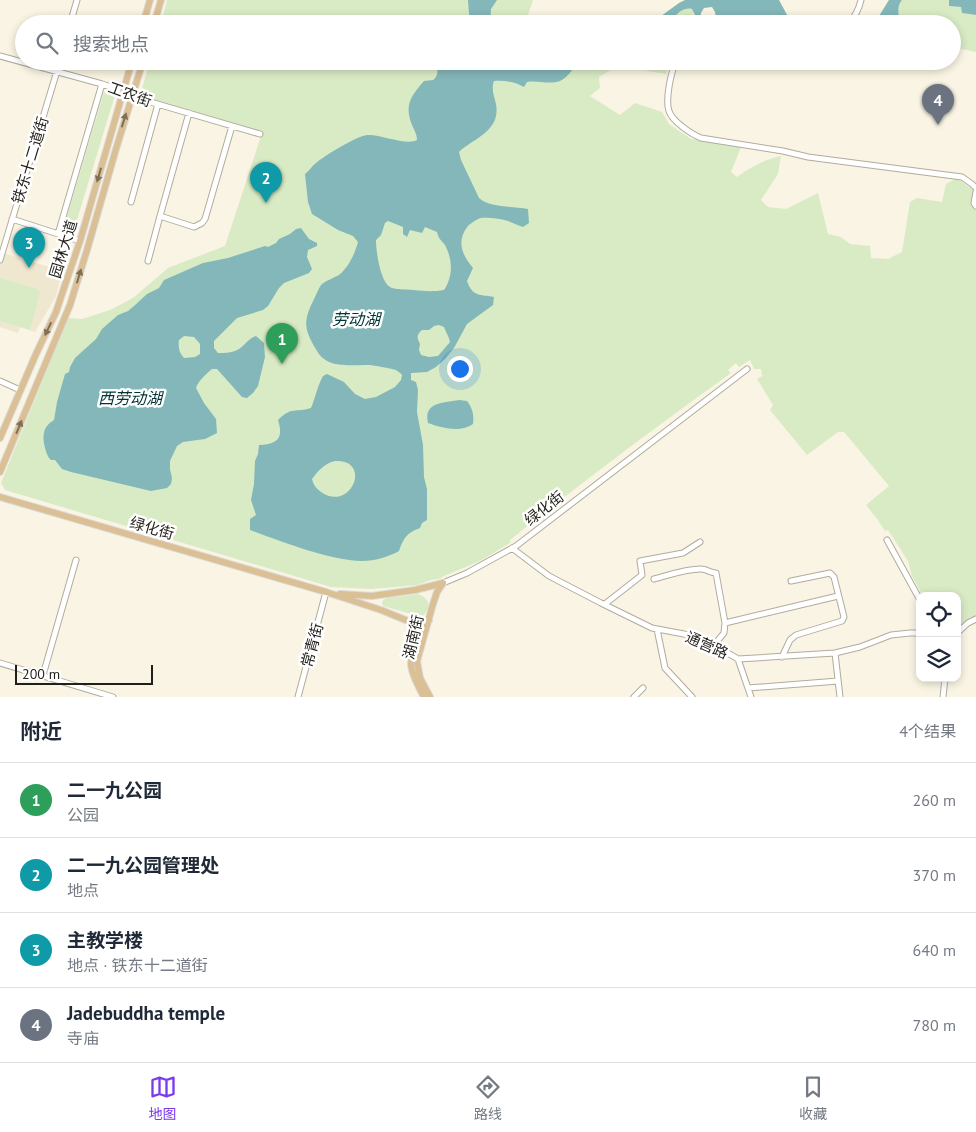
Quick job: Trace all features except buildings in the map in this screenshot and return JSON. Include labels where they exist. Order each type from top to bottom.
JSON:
[{"type":"main road","points":[[146,15],[150,0]]},
{"type":"main road","points":[[157,15],[161,0]]},
{"type":"main road","name":"园林大道","points":[[0,438],[56,312],[80,240],[130,70]]},
{"type":"main road","points":[[0,472],[70,305],[140,70]]},
{"type":"main road","name":"绿化街","points":[[0,497],[326,592],[408,621],[421,623],[429,620]]},
{"type":"main road","name":"绿化街","points":[[326,592],[360,596],[416,590],[443,583]]},
{"type":"main road","name":"湖南街","points":[[430,697],[420,678],[417,661],[437,592],[443,583]]},
{"type":"main road","points":[[416,590],[429,594],[433,604]]},
{"type":"main road","points":[[381,610],[378,605],[378,598],[384,594]]},
{"type":"main road","name":"湖南街","points":[[408,621],[417,630],[411,657],[412,674],[424,697]]},
{"type":"street","points":[[73,15],[77,0]]},
{"type":"street","points":[[855,15],[860,0]]},
{"type":"street","name":"工农街","points":[[0,56],[15,60]]},
{"type":"street","name":"工农街","points":[[50,70],[123,90],[139,98],[260,134]]},
{"type":"street","points":[[673,70],[667,101],[668,110],[672,117],[694,135],[701,138],[783,151],[808,157],[962,177],[976,188]]},
{"type":"street","name":"铁东十二道街","points":[[0,260],[57,72]]},
{"type":"street","points":[[126,83],[127,89],[133,94]]},
{"type":"street","points":[[58,234],[102,84]]},
{"type":"street","points":[[131,202],[158,104]]},
{"type":"street","points":[[148,261],[189,113]]},
{"type":"street","points":[[160,216],[194,227],[202,223],[212,198],[232,126]]},
{"type":"street","points":[[976,192],[974,203],[976,206]]},
{"type":"street","points":[[12,219],[80,240]]},
{"type":"street","name":"绿化街","points":[[443,583],[467,573],[512,548],[747,369]]},
{"type":"street","points":[[0,381],[20,390]]},
{"type":"street","points":[[887,540],[916,593]]},
{"type":"street","points":[[605,604],[642,576],[640,561],[683,553],[700,542]]},
{"type":"street","name":"通营路","points":[[512,548],[549,576],[652,628],[684,634],[709,642],[738,660],[834,654],[860,647],[891,634],[916,633]]},
{"type":"street","points":[[43,676],[76,560]]},
{"type":"street","points":[[654,579],[691,570],[704,569],[710,573],[716,573],[726,623],[724,633],[714,645]]},
{"type":"street","points":[[782,657],[790,640],[796,635],[842,621],[844,617],[834,577],[830,573],[791,581]]},
{"type":"street","name":"常青街","points":[[298,697],[326,592]]},
{"type":"street","points":[[726,623],[838,596]]},
{"type":"street","points":[[961,629],[976,619]]},
{"type":"street","points":[[657,628],[665,668],[692,697]]},
{"type":"street","points":[[834,654],[840,697]]},
{"type":"street","points":[[738,660],[751,697]]},
{"type":"street","points":[[0,663],[114,697]]},
{"type":"street","points":[[748,688],[838,680]]},
{"type":"street","points":[[943,697],[945,682]]},
{"type":"street","points":[[634,697],[643,688]]},
{"type":"shaded area","points":[[4,253],[62,271],[56,296],[35,332],[20,327],[18,333],[0,327],[0,264]]},
{"type":"green space","points":[[167,0],[533,0],[528,15],[163,15]]},
{"type":"green space","points":[[902,0],[949,0],[949,6],[962,7],[962,13],[976,15],[976,52],[961,49],[961,15],[899,15],[898,8]]},
{"type":"green space","points":[[685,8],[690,8],[695,15],[676,15]]},
{"type":"green space","points":[[147,70],[612,70],[599,77],[600,88],[590,96],[620,115],[635,103],[662,112],[669,124],[691,139],[741,147],[731,172],[737,177],[758,164],[781,156],[778,174],[761,200],[768,207],[786,209],[818,193],[828,234],[841,237],[850,244],[870,246],[871,258],[888,259],[902,252],[910,202],[917,198],[942,202],[946,184],[957,178],[973,190],[971,201],[976,211],[976,622],[967,627],[961,625],[961,592],[921,592],[912,576],[908,561],[888,530],[885,531],[866,505],[889,486],[844,432],[838,432],[807,455],[770,410],[773,405],[757,379],[762,376],[761,369],[754,369],[750,360],[739,367],[736,363],[728,370],[731,373],[592,476],[510,540],[510,543],[480,561],[439,579],[417,585],[372,589],[331,587],[5,490],[1,483],[68,318],[82,319],[110,310],[133,298],[168,268],[225,246],[262,133],[146,99],[141,92]]},
{"type":"green space","points":[[639,70],[667,70],[666,74]]},
{"type":"green space","points":[[104,92],[115,95],[73,233],[63,230]]},
{"type":"green space","points":[[0,278],[38,289],[40,292],[30,330],[0,321]]},
{"type":"green space","points":[[418,594],[425,598],[429,606],[423,616],[383,606],[382,603],[387,598]]},
{"type":"water","points":[[468,0],[497,0],[491,9],[491,15],[469,14]]},
{"type":"water","points":[[685,0],[779,0],[787,15],[716,15],[712,7],[704,8],[701,15],[695,15],[692,9],[688,8],[676,15],[662,15]]},
{"type":"water","points":[[889,0],[902,0],[898,8],[899,15],[880,15]]},
{"type":"water","points":[[949,0],[976,0],[976,15],[962,13],[961,7],[949,6]]},
{"type":"water","name":"劳动湖","points":[[437,70],[572,70],[560,81],[552,83],[527,82],[524,87],[510,82],[494,81],[493,90],[496,113],[494,121],[485,133],[459,152],[479,198],[489,204],[528,209],[529,223],[523,227],[506,220],[483,218],[476,220],[464,232],[461,242],[463,253],[473,268],[467,281],[475,293],[494,297],[493,305],[467,324],[454,348],[436,367],[427,372],[411,373],[411,380],[416,382],[418,390],[417,412],[423,445],[424,477],[427,489],[427,520],[422,523],[420,528],[406,536],[399,551],[367,561],[349,560],[306,550],[250,530],[250,519],[256,515],[251,500],[255,461],[259,445],[275,442],[278,439],[280,426],[278,420],[290,411],[311,408],[321,380],[327,374],[344,382],[355,394],[365,399],[376,397],[395,387],[401,380],[402,375],[396,370],[383,367],[334,364],[322,357],[309,336],[306,324],[308,312],[319,288],[346,268],[358,242],[353,236],[338,230],[312,214],[308,202],[305,174],[326,156],[362,136],[373,135],[407,142],[417,140],[410,118],[410,101],[424,81],[433,80]],"holes":[[[388,221],[403,227],[403,234],[407,237],[410,230],[422,233],[425,227],[437,232],[448,251],[451,262],[449,280],[444,290],[397,289],[387,284],[379,265],[376,240],[381,235],[385,223]],[[439,325],[444,327],[450,342],[438,356],[429,357],[421,355],[418,335],[422,330],[429,330]],[[335,461],[347,463],[353,468],[355,475],[354,484],[349,491],[341,496],[332,497],[315,487],[312,479],[322,468]]]},
{"type":"water","name":"西劳动湖","points":[[301,228],[309,239],[317,243],[317,246],[308,250],[307,257],[312,269],[309,273],[284,283],[268,306],[263,310],[237,318],[214,341],[214,348],[218,353],[237,350],[256,336],[264,343],[265,357],[258,386],[247,398],[242,397],[217,369],[212,369],[203,377],[196,388],[216,419],[217,433],[205,439],[183,442],[177,446],[170,461],[172,478],[171,484],[167,488],[151,491],[71,472],[62,469],[55,460],[49,458],[44,443],[44,436],[46,427],[54,420],[65,374],[69,372],[75,358],[96,339],[102,329],[118,315],[128,311],[147,294],[159,288],[164,280],[203,263],[228,258],[265,246],[268,247],[296,229]],"holes":[[[184,336],[194,337],[200,344],[200,354],[195,357],[184,358],[179,350],[179,340]]]},
{"type":"water","points":[[459,400],[467,401],[469,404],[473,412],[473,424],[457,429],[428,423],[427,416],[429,411],[436,404]]},
{"type":"place","name":"Jadebuddha temple","points":[[938,125]]},
{"type":"place","name":"二一九公园管理处","points":[[266,203]]},
{"type":"place","name":"主教学楼","points":[[29,268]]},
{"type":"place","name":"二一九公园","points":[[282,364]]}]
